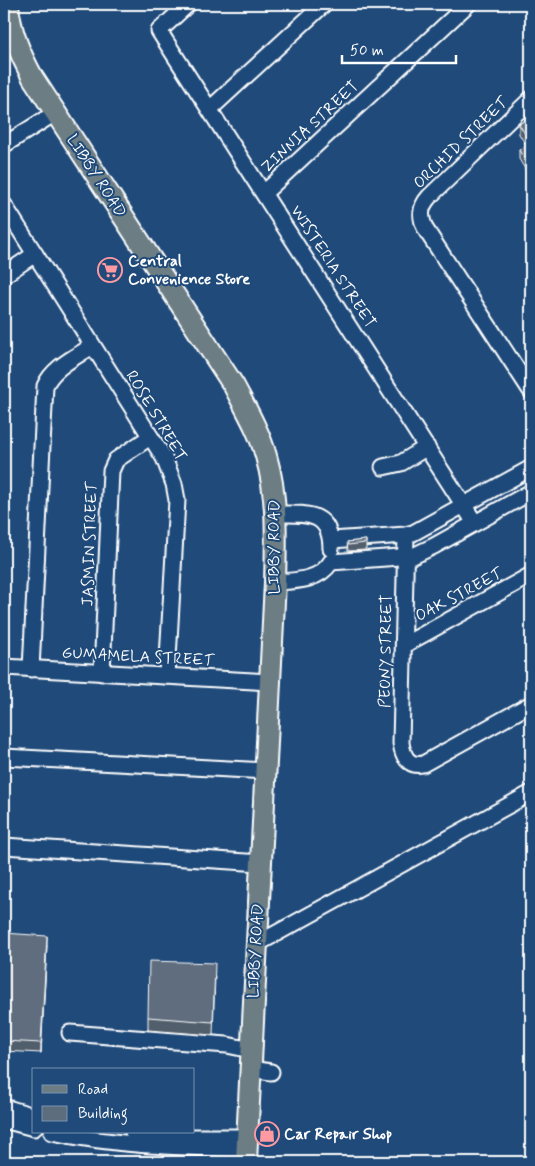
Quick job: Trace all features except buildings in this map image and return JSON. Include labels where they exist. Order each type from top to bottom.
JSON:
[{"type":"main road","name":"LIBBY ROAD","points":[[8,4],[9,17],[17,48],[33,78],[234,386],[253,421],[266,456],[274,492],[276,514],[275,582],[246,1149]]},
{"type":"street","name":"WISTERIA STREET","points":[[188,4],[159,31],[475,523]]},
{"type":"street","points":[[210,109],[324,4]]},
{"type":"street","name":"ZINNIA STREET","points":[[264,194],[468,4]]},
{"type":"street","name":"ORCHID STREET","points":[[531,99],[414,211],[421,218],[426,230],[531,392]]},
{"type":"street","points":[[4,145],[55,113]]},
{"type":"street","name":"ROSE STREET","points":[[4,205],[170,471],[177,500],[167,676]]},
{"type":"street","points":[[4,275],[35,254]]},
{"type":"street","points":[[31,668],[46,386],[49,377],[58,369],[92,346]]},
{"type":"street","name":"JASMIN STREET","points":[[102,673],[111,471],[116,460],[150,437]]},
{"type":"street","points":[[384,467],[401,463],[427,448]]},
{"type":"street","points":[[331,540],[406,535],[464,506],[531,468]]},
{"type":"street","points":[[331,562],[406,557],[425,551],[531,492]]},
{"type":"street","points":[[275,582],[306,579],[322,572],[331,562],[330,532],[325,524],[312,515],[276,514]]},
{"type":"street","name":"PEONY STREET","points":[[406,535],[402,750],[408,761],[412,764],[423,764],[531,704]]},
{"type":"street","name":"OAK STREET","points":[[404,644],[531,575]]},
{"type":"street","name":"GUMAMELA STREET","points":[[4,667],[270,682]]},
{"type":"street","points":[[4,757],[265,771]]},
{"type":"street","points":[[257,944],[531,793]]},
{"type":"street","points":[[4,846],[261,863]]},
{"type":"street","points":[[70,1033],[227,1045],[271,1072]]},
{"type":"street","points":[[4,1107],[32,1115]]},
{"type":"street","points":[[4,1120],[32,1127]]},
{"type":"street","points":[[154,1134],[186,1137],[246,1149]]},
{"type":"street","points":[[84,1135],[158,1146],[214,1142]]},
{"type":"place","name":"Central Convenience Store","points":[[110,270]]},
{"type":"place","name":"Car Repair Shop","points":[[267,1134]]}]
